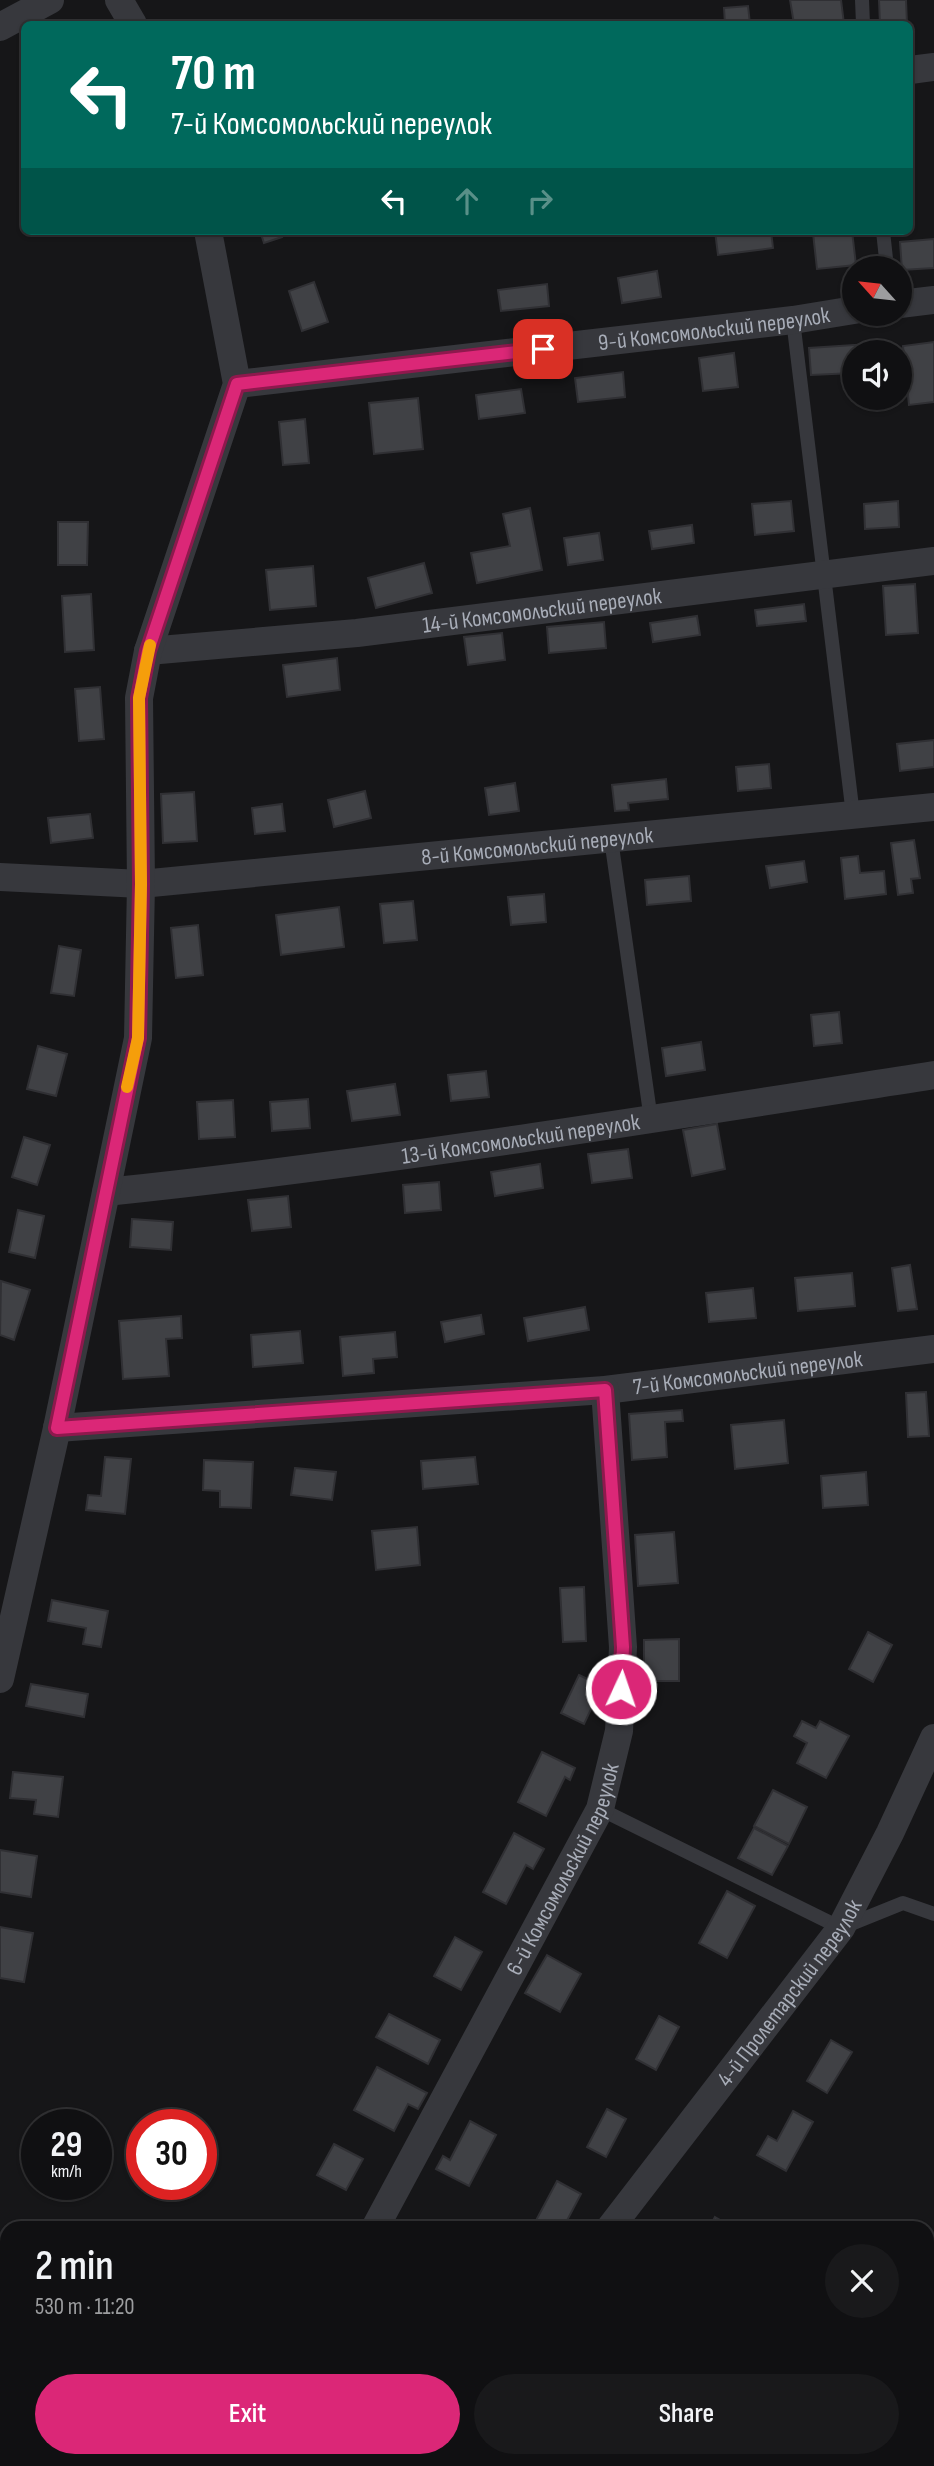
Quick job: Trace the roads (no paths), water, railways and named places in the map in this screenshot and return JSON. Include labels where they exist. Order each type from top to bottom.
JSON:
[{"type":"street","points":[[0,27],[50,0]]},
{"type":"street","points":[[119,0],[131,21]]},
{"type":"street","points":[[913,70],[934,67]]},
{"type":"street","points":[[0,1679],[57,1428],[138,1038],[141,884],[139,698],[148,651],[237,384],[209,235]]},
{"type":"street","points":[[912,303],[934,300]]},
{"type":"street","name":"9-й Комсомольский переулок","points":[[237,384],[793,320],[842,312]]},
{"type":"street","name":"14-й Комсомольский переулок","points":[[148,651],[357,633],[934,561]]},
{"type":"street","name":"8-й Комсомольский переулок","points":[[0,877],[141,884],[934,807]]},
{"type":"street","name":"13-й Комсомольский переулок","points":[[106,1192],[234,1178],[651,1119],[934,1075]]},
{"type":"street","name":"7-й Комсомольский переулок","points":[[57,1428],[605,1390],[934,1349]]},
{"type":"street","name":"6-й Комсомольский переулок","points":[[379,2221],[600,1810],[619,1731],[623,1647],[605,1390]]},
{"type":"street","name":"4-й Пролетарский переулок","points":[[615,2221],[841,1928],[890,1833],[934,1738]]},
{"type":"lane","points":[[862,0],[863,21]]},
{"type":"lane","points":[[883,235],[886,256]]},
{"type":"lane","points":[[793,320],[853,815]]},
{"type":"lane","points":[[611,839],[651,1119]]},
{"type":"lane","points":[[600,1810],[841,1928],[903,1903],[934,1914]]}]
